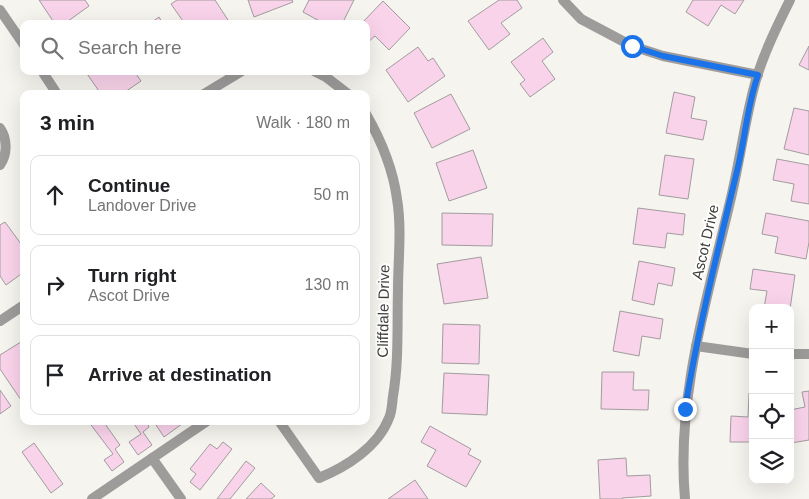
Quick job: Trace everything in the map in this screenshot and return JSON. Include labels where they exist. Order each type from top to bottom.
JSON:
[{"type":"street","points":[[563,0],[581,19],[632,46],[663,56],[758,75]]},
{"type":"street","name":"Ascot Drive","points":[[685,499],[682,469],[685,409],[696,346],[738,167],[753,89],[774,31],[790,0]]},
{"type":"street","points":[[0,10],[20,39]]},
{"type":"street","points":[[45,75],[54,90]]},
{"type":"street","points":[[211,90],[235,75]]},
{"type":"street","points":[[322,75],[343,90]]},
{"type":"street","name":"Cliffdale Drive","points":[[281,425],[319,478],[346,465],[366,451],[385,427],[390,417],[397,363],[400,233],[397,198],[390,165],[380,137],[370,121]]},
{"type":"street","points":[[0,128],[4,133],[6,145],[0,164]]},
{"type":"street","points":[[0,321],[20,307]]},
{"type":"street","points":[[696,346],[749,353]]},
{"type":"street","points":[[794,354],[809,354]]},
{"type":"street","points":[[92,499],[201,425]]},
{"type":"street","points":[[152,458],[181,499]]},
{"type":"building","points":[[39,0],[85,0],[89,6],[70,20],[52,20]]},
{"type":"building","points":[[177,0],[215,0],[228,20],[182,20],[171,4]]},
{"type":"building","points":[[248,0],[292,0],[293,2],[254,17]]},
{"type":"building","points":[[309,0],[354,0],[344,20],[318,20],[303,12]]},
{"type":"building","points":[[499,0],[517,0],[522,8],[501,23],[510,34],[489,50],[468,21]]},
{"type":"building","points":[[693,0],[744,0],[735,14],[721,5],[708,26],[686,12]]},
{"type":"building","points":[[383,1],[410,28],[389,50],[375,36],[370,40],[370,20],[365,20]]},
{"type":"building","points":[[543,38],[553,52],[542,61],[555,79],[530,97],[520,84],[525,80],[511,62]]},
{"type":"building","points":[[809,46],[809,70],[799,65]]},
{"type":"building","points":[[418,47],[428,61],[433,58],[445,76],[408,102],[386,70]]},
{"type":"building","points":[[88,75],[137,75],[141,81],[128,90],[98,90]]},
{"type":"building","points":[[674,92],[695,97],[691,118],[707,121],[703,140],[666,133]]},
{"type":"building","points":[[451,94],[470,129],[432,148],[414,113]]},
{"type":"building","points":[[794,108],[809,111],[809,155],[784,149]]},
{"type":"building","points":[[473,150],[487,188],[449,201],[436,163]]},
{"type":"building","points":[[665,155],[694,159],[688,199],[659,195]]},
{"type":"building","points":[[777,159],[809,165],[809,204],[791,201],[794,184],[773,180]]},
{"type":"building","points":[[638,208],[685,214],[683,235],[667,233],[665,248],[633,244]]},
{"type":"building","points":[[442,213],[493,214],[492,246],[442,245]]},
{"type":"building","points":[[766,213],[809,221],[809,242],[806,259],[775,253],[778,237],[762,234]]},
{"type":"building","points":[[5,222],[20,243],[20,275],[6,285],[0,276],[0,225]]},
{"type":"building","points":[[481,257],[488,298],[444,304],[437,264]]},
{"type":"building","points":[[639,261],[675,268],[672,286],[658,283],[654,305],[632,300]]},
{"type":"building","points":[[753,269],[795,275],[791,304],[765,304],[767,291],[750,289]]},
{"type":"building","points":[[620,311],[663,319],[660,339],[642,336],[639,356],[613,351]]},
{"type":"building","points":[[443,324],[480,325],[479,364],[442,363]]},
{"type":"building","points":[[20,342],[20,399],[0,369],[0,355]]},
{"type":"building","points":[[602,372],[634,372],[633,390],[649,390],[648,410],[601,409]]},
{"type":"building","points":[[444,373],[489,375],[487,415],[442,413]]},
{"type":"building","points":[[0,390],[11,406],[0,414]]},
{"type":"building","points":[[809,391],[809,440],[794,442],[794,409],[805,407],[802,392]]},
{"type":"building","points":[[749,393],[749,442],[730,442],[731,416],[748,417]]},
{"type":"building","points":[[91,425],[106,425],[120,445],[115,449],[124,462],[112,471],[104,460],[113,454]]},
{"type":"building","points":[[135,425],[148,425],[149,427],[143,432],[152,445],[138,455],[129,442],[141,434]]},
{"type":"building","points":[[156,425],[180,425],[164,437]]},
{"type":"building","points":[[430,426],[471,449],[468,454],[481,461],[466,487],[427,466],[436,450],[421,442]]},
{"type":"building","points":[[223,442],[232,449],[200,490],[190,482],[196,474],[190,469],[210,444],[217,449]]},
{"type":"building","points":[[34,443],[63,484],[51,493],[22,452]]},
{"type":"building","points":[[626,458],[627,476],[650,475],[651,496],[600,499],[598,460]]},
{"type":"building","points":[[246,461],[255,468],[230,499],[217,499]]},
{"type":"building","points":[[415,480],[428,499],[388,499]]},
{"type":"building","points":[[261,483],[275,496],[271,499],[246,499]]},
{"type":"route","points":[[632,46],[663,56],[758,75],[753,89],[738,167],[696,346],[685,409]]}]
